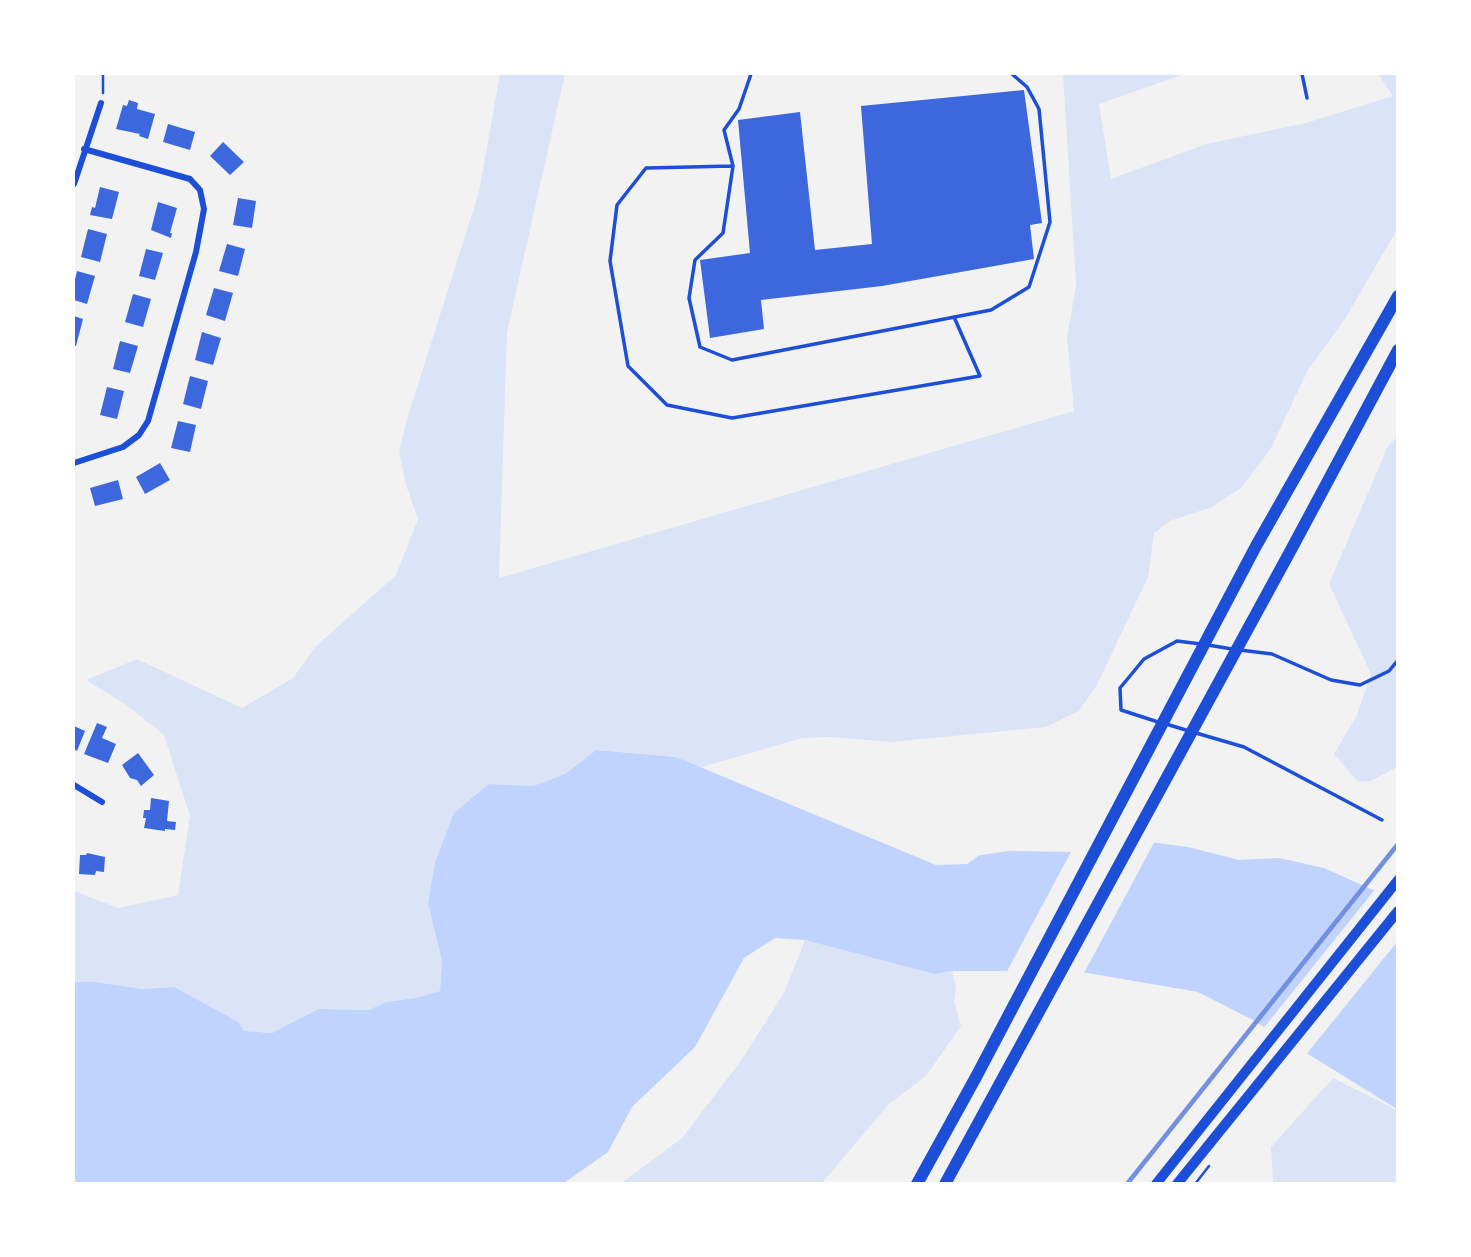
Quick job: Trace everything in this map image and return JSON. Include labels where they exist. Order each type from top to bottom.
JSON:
[{"type":"highway","points":[[917,1184],[1256,546],[1398,296]]},
{"type":"highway","points":[[945,1184],[1398,350]]},
{"type":"main road","points":[[1156,1184],[1398,880]]},
{"type":"main road","points":[[1177,1184],[1398,911]]},
{"type":"street","points":[[74,184],[101,103]]},
{"type":"street","points":[[74,463],[122,447],[139,435],[148,421],[196,252],[204,209],[200,190],[190,179],[84,149]]},
{"type":"street","points":[[74,785],[102,802]]},
{"type":"lane","points":[[751,74],[739,109],[724,130],[733,166],[723,233],[695,260],[689,298],[700,346],[733,360],[991,310],[1029,287],[1050,222],[1039,109],[1027,87],[1012,74]]},
{"type":"lane","points":[[1302,74],[1307,98]]},
{"type":"lane","points":[[733,166],[646,169],[617,205],[610,261],[628,366],[667,405],[732,418],[981,376],[954,317]]},
{"type":"lane","points":[[1382,820],[1244,747],[1121,710],[1120,688],[1144,659],[1177,641],[1272,654],[1331,680],[1360,685],[1389,671],[1398,660]]},
{"type":"path","points":[[101,103],[103,74]]},
{"type":"shaded area","points":[[500,74],[565,74],[507,332],[499,578],[1074,411],[1067,337],[1076,285],[1063,74],[1184,74],[1099,104],[1111,179],[1206,144],[1306,123],[1393,96],[1378,74],[1397,74],[1398,228],[1345,319],[1308,370],[1270,450],[1241,488],[1212,507],[1170,521],[1154,533],[1148,577],[1097,685],[1079,711],[1046,727],[891,742],[829,737],[802,738],[699,768],[676,757],[596,750],[565,774],[533,786],[489,784],[428,903],[442,961],[440,991],[415,998],[386,1002],[369,1010],[318,1009],[272,1033],[244,1031],[174,987],[143,989],[95,982],[74,982],[74,891],[118,908],[178,895],[190,816],[164,735],[125,704],[86,680],[137,659],[242,708],[293,678],[315,647],[396,575],[418,519],[406,485],[399,452],[479,192]]},
{"type":"shaded area","points":[[1397,437],[1397,767],[1371,781],[1358,782],[1334,754],[1357,715],[1371,674],[1329,584],[1388,446]]},
{"type":"shaded area","points":[[805,940],[934,974],[952,971],[956,987],[954,1001],[961,1026],[926,1076],[888,1105],[822,1183],[620,1184],[682,1138],[740,1062],[784,993]]},
{"type":"shaded area","points":[[1333,1078],[1397,1110],[1397,1183],[1273,1183],[1271,1147]]},
{"type":"water","points":[[596,750],[676,757],[936,865],[967,864],[980,855],[1009,851],[1076,852],[1142,841],[1188,847],[1239,860],[1279,858],[1324,868],[1382,894],[1397,904],[1397,1109],[1253,1020],[1198,992],[1076,971],[952,971],[934,974],[805,940],[775,938],[744,958],[695,1047],[632,1107],[608,1152],[564,1183],[74,1183],[74,982],[95,982],[143,989],[174,987],[238,1022],[244,1031],[272,1033],[318,1009],[369,1010],[386,1002],[440,991],[442,961],[428,903],[435,863],[454,813],[489,784],[533,786],[565,774]]},
{"type":"pier","points":[[1156,839],[1083,975],[1005,975],[1073,848],[1107,840]]},
{"type":"pier","points":[[1377,887],[1398,900],[1397,942],[1305,1056],[1262,1030]]},
{"type":"building","points":[[1024,90],[1042,223],[1030,225],[1034,259],[882,286],[761,300],[764,329],[710,338],[700,260],[750,253],[738,120],[800,112],[815,250],[872,244],[861,106]]},
{"type":"building","points":[[129,100],[138,103],[137,109],[155,114],[148,139],[139,136],[140,134],[116,129],[123,105],[127,106]]},
{"type":"building","points":[[168,124],[195,132],[190,150],[163,142]]},
{"type":"building","points":[[223,142],[244,162],[230,175],[210,156]]},
{"type":"building","points":[[100,187],[119,192],[112,219],[90,215],[92,207],[95,208]]},
{"type":"building","points":[[238,198],[256,201],[252,228],[233,225]]},
{"type":"building","points":[[158,202],[177,208],[171,238],[151,230]]},
{"type":"building","points":[[88,229],[107,234],[100,262],[81,257]]},
{"type":"building","points":[[227,244],[245,249],[238,276],[219,271]]},
{"type":"building","points":[[146,249],[163,253],[155,280],[139,276]]},
{"type":"building","points":[[77,271],[95,276],[87,304],[74,300]]},
{"type":"building","points":[[214,288],[233,293],[225,321],[206,315]]},
{"type":"building","points":[[133,294],[151,299],[143,327],[125,322]]},
{"type":"building","points":[[74,316],[83,319],[76,346],[74,346]]},
{"type":"building","points":[[202,332],[221,338],[213,365],[195,360]]},
{"type":"building","points":[[120,341],[138,346],[130,373],[113,369]]},
{"type":"building","points":[[190,376],[208,381],[201,409],[183,404]]},
{"type":"building","points":[[107,387],[124,391],[117,419],[100,415]]},
{"type":"building","points":[[178,421],[196,425],[190,452],[171,448]]},
{"type":"building","points":[[160,463],[170,480],[145,494],[136,477]]},
{"type":"building","points":[[118,480],[123,499],[95,506],[90,488]]},
{"type":"building","points":[[97,723],[107,727],[102,738],[116,744],[108,763],[84,754]]},
{"type":"building","points":[[74,726],[85,731],[77,751],[74,749]]},
{"type":"building","points":[[138,753],[154,775],[141,786],[137,780],[130,778],[122,765]]},
{"type":"building","points":[[151,798],[169,801],[167,821],[176,822],[175,830],[144,828],[144,810],[150,810]]},
{"type":"building","points":[[87,853],[105,857],[104,872],[96,871],[95,875],[79,874],[80,855]]},
{"type":"railway","points":[[1127,1184],[1398,844]]}]
